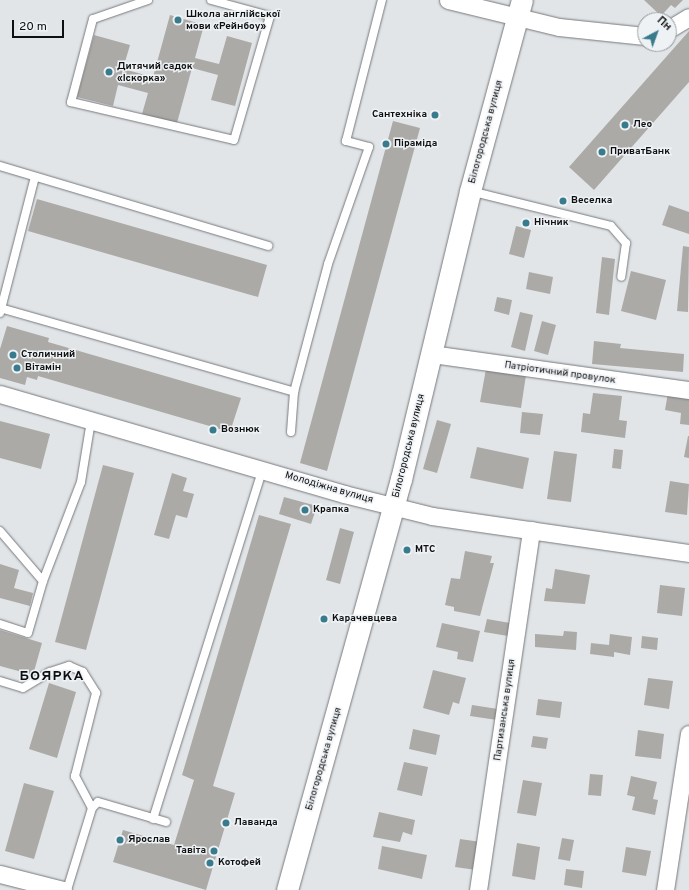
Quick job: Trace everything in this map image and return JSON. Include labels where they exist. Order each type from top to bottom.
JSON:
[{"type":"street","points":[[448,0],[519,9],[559,27],[637,35]]},
{"type":"street","name":"Білогородська вулиця","points":[[287,890],[394,506],[432,354],[470,191],[519,9]]},
{"type":"street","points":[[677,25],[689,18]]},
{"type":"street","name":"Патріотичний провулок","points":[[432,354],[689,390]]},
{"type":"street","name":"Молодіжна вулиця","points":[[0,394],[91,421],[263,468],[344,494],[432,516],[689,553]]},
{"type":"street","name":"Партизанська вулиця","points":[[478,890],[531,530]]},
{"type":"street","points":[[665,890],[689,734]]},
{"type":"street","points":[[0,874],[53,889]]},
{"type":"lane","points":[[148,0],[93,19],[71,102],[234,140],[270,16],[211,0]]},
{"type":"lane","points":[[291,432],[294,392],[328,264],[368,147],[346,141],[382,0]]},
{"type":"lane","points":[[0,166],[268,246]]},
{"type":"lane","points":[[35,177],[0,310],[294,392]]},
{"type":"lane","points":[[470,191],[611,226],[626,243],[621,277]]},
{"type":"lane","points":[[0,624],[28,632],[43,581],[81,482],[91,421]]},
{"type":"lane","points":[[153,819],[263,468]]},
{"type":"lane","points":[[0,530],[43,581]]},
{"type":"lane","points":[[0,681],[23,688],[69,666],[83,672],[96,693],[75,776],[92,808]]},
{"type":"lane","points":[[67,890],[92,808],[98,802],[166,822]]},
{"type":"building","points":[[644,0],[683,0],[675,8],[671,5],[665,12],[657,12]]},
{"type":"building","name":"Дитячий садок «Іскорка»","points":[[170,15],[204,25],[195,58],[219,64],[227,36],[252,43],[235,106],[211,100],[218,75],[192,68],[177,123],[142,114],[148,93],[118,85],[113,106],[77,97],[94,35],[130,45],[123,69],[153,77]]},
{"type":"building","points":[[689,31],[689,82],[594,190],[569,167],[670,52],[677,52],[677,45]]},
{"type":"building","points":[[393,121],[420,128],[327,471],[300,463]]},
{"type":"building","points":[[37,199],[267,265],[258,297],[28,231]]},
{"type":"building","points":[[669,205],[689,212],[689,234],[662,225]]},
{"type":"building","points":[[516,226],[531,230],[524,258],[509,254]]},
{"type":"building","points":[[683,246],[689,247],[688,312],[677,311]]},
{"type":"building","points":[[602,257],[615,259],[609,315],[596,313]]},
{"type":"building","points":[[631,271],[666,280],[656,320],[621,311]]},
{"type":"building","points":[[529,272],[553,277],[550,294],[526,289]]},
{"type":"building","points":[[497,297],[512,300],[509,315],[494,311]]},
{"type":"building","points":[[520,312],[533,315],[525,351],[511,347]]},
{"type":"building","points":[[542,321],[556,325],[548,355],[534,351]]},
{"type":"building","points":[[7,326],[49,338],[48,342],[241,398],[230,432],[38,376],[37,380],[27,377],[25,385],[0,378],[0,349]]},
{"type":"building","points":[[594,341],[621,344],[620,348],[684,354],[683,372],[592,364]]},
{"type":"building","points":[[486,369],[526,375],[521,408],[480,402]]},
{"type":"building","points":[[593,393],[622,396],[619,420],[627,421],[625,438],[581,432],[583,413],[590,414]]},
{"type":"building","points":[[668,393],[689,397],[689,425],[680,424],[681,413],[665,410]]},
{"type":"building","points":[[522,412],[543,414],[540,435],[520,433]]},
{"type":"building","points":[[437,420],[451,424],[437,473],[423,469]]},
{"type":"building","points":[[0,421],[50,434],[41,469],[0,458]]},
{"type":"building","points":[[689,436],[689,458],[684,457]]},
{"type":"building","points":[[477,447],[529,458],[523,489],[470,478]]},
{"type":"building","points":[[614,449],[623,450],[621,469],[612,468]]},
{"type":"building","points":[[554,451],[577,454],[571,502],[547,499]]},
{"type":"building","points":[[103,465],[134,473],[86,650],[55,642]]},
{"type":"building","points":[[172,473],[187,478],[183,491],[194,494],[187,518],[176,515],[169,539],[154,535]]},
{"type":"building","points":[[670,481],[689,484],[687,515],[665,512]]},
{"type":"building","points":[[284,497],[317,506],[311,524],[279,514]]},
{"type":"building","points":[[259,515],[291,524],[213,786],[235,793],[206,890],[113,862],[123,830],[174,845],[194,780],[182,775]]},
{"type":"building","points":[[340,528],[354,532],[340,584],[326,580]]},
{"type":"building","points":[[465,551],[492,556],[490,563],[494,563],[480,616],[454,611],[454,607],[445,605],[451,578],[460,579]]},
{"type":"building","points":[[0,564],[19,570],[14,588],[33,593],[30,606],[0,598]]},
{"type":"building","points":[[555,569],[590,575],[585,604],[544,601],[546,588],[552,589]]},
{"type":"building","points":[[660,585],[685,588],[682,616],[657,613]]},
{"type":"building","points":[[487,619],[510,623],[508,636],[484,632]]},
{"type":"building","points":[[442,623],[480,631],[473,662],[457,659],[458,652],[436,647]]},
{"type":"building","points":[[0,630],[42,643],[33,675],[0,666]]},
{"type":"building","points":[[564,631],[577,632],[576,650],[535,647],[535,634],[563,636]]},
{"type":"building","points":[[610,634],[632,637],[630,655],[614,652],[614,657],[590,654],[591,643],[609,645]]},
{"type":"building","points":[[642,636],[658,638],[657,650],[641,648]]},
{"type":"building","points":[[433,670],[466,678],[459,704],[453,702],[449,715],[423,708]]},
{"type":"building","points":[[648,678],[673,681],[669,709],[644,705]]},
{"type":"building","points":[[49,683],[76,692],[57,758],[29,749]]},
{"type":"building","points":[[538,699],[562,702],[560,718],[536,715]]},
{"type":"building","points":[[472,705],[498,709],[497,720],[470,716]]},
{"type":"building","points":[[413,729],[440,735],[436,755],[409,749]]},
{"type":"building","points":[[638,730],[664,734],[661,759],[635,756]]},
{"type":"building","points":[[533,736],[548,738],[546,749],[531,747]]},
{"type":"building","points":[[404,762],[428,767],[422,796],[397,790]]},
{"type":"building","points":[[590,774],[603,775],[601,796],[588,795]]},
{"type":"building","points":[[631,776],[657,782],[653,799],[658,800],[655,815],[632,810],[635,797],[627,795]]},
{"type":"building","points":[[523,780],[542,783],[536,816],[517,813]]},
{"type":"building","points":[[24,783],[54,791],[34,859],[5,851]]},
{"type":"building","points":[[379,812],[415,820],[412,835],[403,832],[400,842],[373,837]]},
{"type":"building","points":[[562,838],[574,840],[570,861],[558,859]]},
{"type":"building","points":[[460,839],[481,842],[476,870],[455,867]]},
{"type":"building","points":[[517,843],[540,847],[535,880],[512,876]]},
{"type":"building","points":[[382,846],[427,855],[422,879],[378,869]]},
{"type":"building","points":[[626,847],[651,851],[646,876],[622,872]]},
{"type":"building","points":[[566,869],[584,871],[582,888],[564,885]]},
{"type":"place","name":"Школа англійської мови «Рейнбоу»","points":[[178,20]]},
{"type":"place","name":"Дитячий садок «Іскорка»","points":[[109,72]]},
{"type":"place","name":"Сантехніка","points":[[435,115]]},
{"type":"place","name":"Лео","points":[[625,125]]},
{"type":"place","name":"Піраміда","points":[[386,144]]},
{"type":"place","name":"ПриватБанк","points":[[602,152]]},
{"type":"place","name":"Веселка","points":[[563,201]]},
{"type":"place","name":"Нічник","points":[[526,223]]},
{"type":"place","name":"Столичний","points":[[13,355]]},
{"type":"place","name":"Вітамін","points":[[17,368]]},
{"type":"place","name":"Вознюк","points":[[213,430]]},
{"type":"place","name":"Крапка","points":[[305,510]]},
{"type":"place","name":"МТС","points":[[407,550]]},
{"type":"place","name":"Карачевцева","points":[[324,619]]},
{"type":"place","name":"Лаванда","points":[[226,823]]},
{"type":"place","name":"Ярослав","points":[[120,840]]},
{"type":"place","name":"Тавіта","points":[[214,851]]},
{"type":"place","name":"Котофей","points":[[210,863]]},
{"type":"district","name":"БОЯРКА","points":[[52,677]]}]
